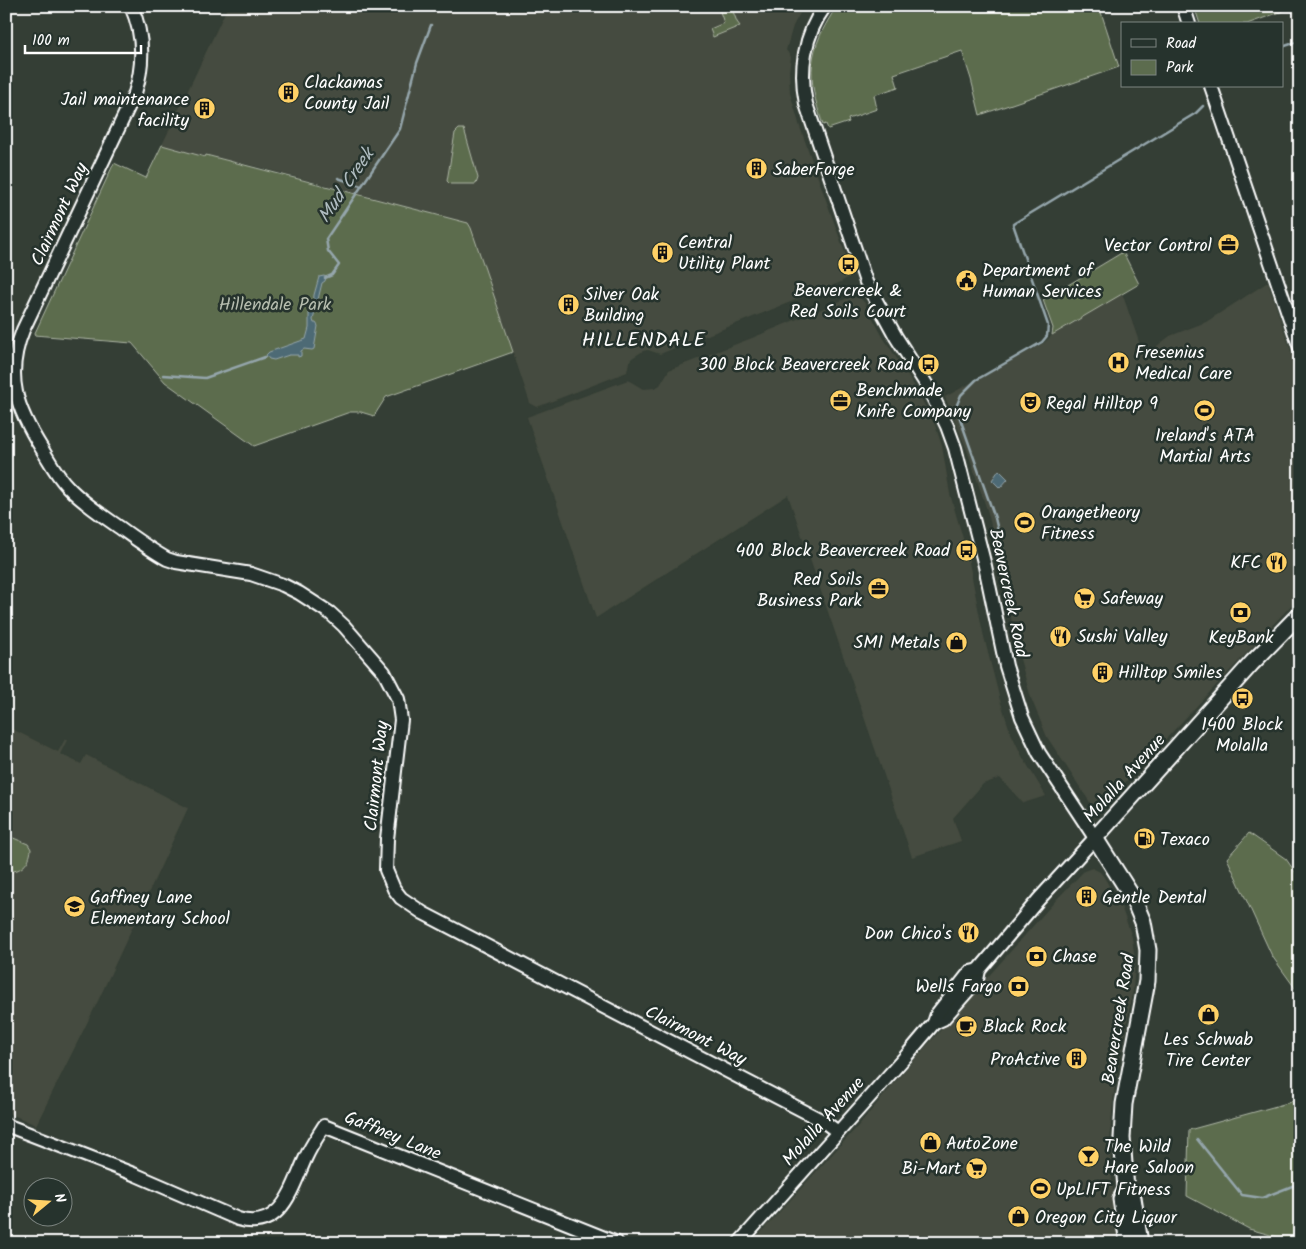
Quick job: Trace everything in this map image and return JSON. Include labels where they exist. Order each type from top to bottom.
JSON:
[{"type":"main road","name":"Molalla Avenue","points":[[1095,838],[1252,663],[1300,614]]},
{"type":"main road","name":"Beavercreek Road","points":[[1095,838],[1133,898],[1143,922],[1148,950],[1147,981],[1124,1104],[1122,1138],[1126,1189],[1134,1198],[1131,1242]]},
{"type":"street","name":"Clairmont Way","points":[[131,6],[139,31],[142,55],[140,73],[134,93],[23,330],[17,351],[14,377],[19,405],[26,424],[57,474],[85,503],[167,559],[251,574],[283,585],[316,603],[337,619],[358,639],[379,664],[395,691],[401,720],[387,839],[386,870],[394,889],[408,904],[423,914],[823,1121],[838,1132]]},
{"type":"street","name":"Beavercreek Road","points":[[825,6],[809,35],[802,68],[804,92],[815,130],[866,282],[896,337],[928,387],[955,448],[985,566],[1006,666],[1022,718],[1039,753],[1095,838]]},
{"type":"street","points":[[1183,6],[1188,22]]},
{"type":"street","points":[[1211,88],[1300,348]]},
{"type":"street","name":"Molalla Avenue","points":[[739,1243],[934,1023],[937,1014],[970,972],[979,970],[1039,899],[1095,838]]},
{"type":"street","name":"Gaffney Lane","points":[[6,1125],[136,1175],[238,1219],[251,1222],[266,1219],[283,1205],[307,1155],[324,1126],[617,1243]]},
{"type":"shaded area","points":[[228,6],[804,6],[793,26],[786,50],[791,57],[789,71],[790,93],[800,127],[850,267],[847,278],[660,354],[648,350],[643,351],[632,358],[627,372],[537,407],[530,403],[468,223],[261,168],[206,155],[205,157],[162,145]]},
{"type":"shaded area","points":[[1268,282],[1300,378],[1300,596],[1102,807],[1093,807],[1047,737],[1031,698],[1018,652],[988,513],[967,450],[945,397],[1044,343],[1052,335],[1122,293],[1144,356],[1170,336],[1206,322]]},
{"type":"shaded area","points":[[850,297],[860,298],[864,302],[883,337],[914,385],[935,425],[942,446],[950,494],[967,552],[983,633],[1000,700],[1010,731],[1022,756],[1046,796],[1023,803],[1000,778],[983,784],[953,818],[961,841],[912,857],[788,495],[596,618],[527,417],[628,380],[643,389],[655,388],[660,385],[669,370]]},
{"type":"shaded area","name":"Gaffney Lane Elementary School","points":[[6,726],[58,752],[65,739],[67,740],[60,754],[81,764],[86,755],[188,808],[97,1003],[36,1125],[6,1112]]},
{"type":"shaded area","points":[[1092,868],[1100,872],[1104,877],[1122,909],[1132,937],[1135,961],[1133,990],[1115,1084],[1111,1123],[1112,1184],[1122,1243],[751,1243],[858,1126],[1057,899],[1084,871]]},
{"type":"green space","points":[[718,6],[731,6],[740,26],[713,37],[710,29],[724,23]]},
{"type":"green space","points":[[837,6],[1099,6],[1119,67],[980,115],[962,51],[894,74],[898,87],[874,95],[877,109],[848,119],[849,122],[828,129],[826,124],[823,125],[817,107],[812,77],[812,64],[820,37]]},
{"type":"green space","points":[[1194,6],[1297,6],[1253,22],[1199,22]]},
{"type":"green space","points":[[459,129],[464,129],[478,178],[476,184],[450,184],[447,181],[455,133]]},
{"type":"green space","name":"Hillendale Park","points":[[162,145],[468,223],[513,352],[386,397],[374,416],[361,412],[350,412],[254,446],[165,382],[132,343],[34,335],[114,163],[146,178]]},
{"type":"green space","points":[[1123,252],[1139,284],[1052,335],[1053,328],[1043,300]]},
{"type":"green space","points":[[1249,833],[1286,859],[1300,879],[1300,995],[1272,956],[1227,858]]},
{"type":"green space","points":[[6,835],[28,844],[31,849],[27,863],[20,869],[6,871]]},
{"type":"green space","points":[[1300,1095],[1300,1243],[1287,1243],[1285,1239],[1249,1229],[1187,1196],[1189,1130],[1291,1102]]},
{"type":"water","points":[[319,277],[326,277],[325,281],[322,283],[313,320],[318,326],[314,349],[304,349],[301,351],[301,356],[298,357],[298,355],[289,355],[274,360],[269,359],[266,355],[269,352],[306,339],[309,328],[309,313],[313,308]]},
{"type":"water","points":[[999,470],[1008,479],[1000,488],[992,480]]},
{"type":"waterway","name":"Mud Creek","points":[[325,278],[332,275],[339,265],[328,251],[326,239],[400,129],[417,63],[431,25]]},
{"type":"waterway","points":[[1284,46],[1300,41]]},
{"type":"waterway","points":[[1003,552],[995,518],[956,407],[961,395],[976,380],[1042,342],[1047,336],[1048,325],[1013,224],[1196,113],[1203,106]]},
{"type":"waterway","points":[[338,178],[361,186]]},
{"type":"waterway","name":"Mud Creek","points":[[163,375],[205,378],[265,357]]},
{"type":"waterway","points":[[1197,1139],[1242,1195],[1262,1198],[1300,1183]]},
{"type":"place","name":"Clackamas County Jail","points":[[288,92]]},
{"type":"place","name":"Jail maintenance facility","points":[[205,109]]},
{"type":"place","name":"SaberForge","points":[[757,169]]},
{"type":"place","name":"Vector Control","points":[[1228,245]]},
{"type":"place","name":"Central Utility Plant","points":[[662,252]]},
{"type":"place","name":"Beavercreek & Red Soils Court","points":[[848,265]]},
{"type":"place","name":"Department of Human Services","points":[[966,280]]},
{"type":"place","name":"Silver Oak Building","points":[[568,304]]},
{"type":"place","name":"Fresenius Medical Care","points":[[1119,362]]},
{"type":"place","name":"300 Block Beavercreek Road","points":[[929,364]]},
{"type":"place","name":"Benchmade Knife Company","points":[[840,400]]},
{"type":"place","name":"Regal Hilltop 9","points":[[1030,403]]},
{"type":"place","name":"Ireland's ATA Martial Arts","points":[[1205,410]]},
{"type":"place","name":"Orangetheory Fitness","points":[[1025,522]]},
{"type":"place","name":"400 Block Beavercreek Road","points":[[966,550]]},
{"type":"place","name":"KFC","points":[[1277,562]]},
{"type":"place","name":"Red Soils Business Park","points":[[878,589]]},
{"type":"place","name":"Safeway","points":[[1085,598]]},
{"type":"place","name":"KeyBank","points":[[1241,612]]},
{"type":"place","name":"Sushi Valley","points":[[1061,636]]},
{"type":"place","name":"SMI Metals","points":[[956,642]]},
{"type":"place","name":"Hilltop Smiles","points":[[1102,672]]},
{"type":"place","name":"1400 Block Molalla","points":[[1242,699]]},
{"type":"place","name":"Texaco","points":[[1144,839]]},
{"type":"place","name":"Gentle Dental","points":[[1086,897]]},
{"type":"place","name":"Gaffney Lane Elementary School","points":[[74,907]]},
{"type":"place","name":"Don Chico's","points":[[968,933]]},
{"type":"place","name":"Chase","points":[[1036,956]]},
{"type":"place","name":"Wells Fargo","points":[[1018,986]]},
{"type":"place","name":"Les Schwab Tire Center","points":[[1208,1014]]},
{"type":"place","name":"Black Rock","points":[[967,1026]]},
{"type":"place","name":"ProActive","points":[[1076,1059]]},
{"type":"place","name":"AutoZone","points":[[930,1143]]},
{"type":"place","name":"The Wild Hare Saloon","points":[[1088,1156]]},
{"type":"place","name":"Bi-Mart","points":[[977,1168]]},
{"type":"place","name":"UpLIFT Fitness","points":[[1040,1189]]},
{"type":"place","name":"Oregon City Liquor","points":[[1019,1217]]},
{"type":"district","name":"HILLENDALE","points":[[644,339]]}]
